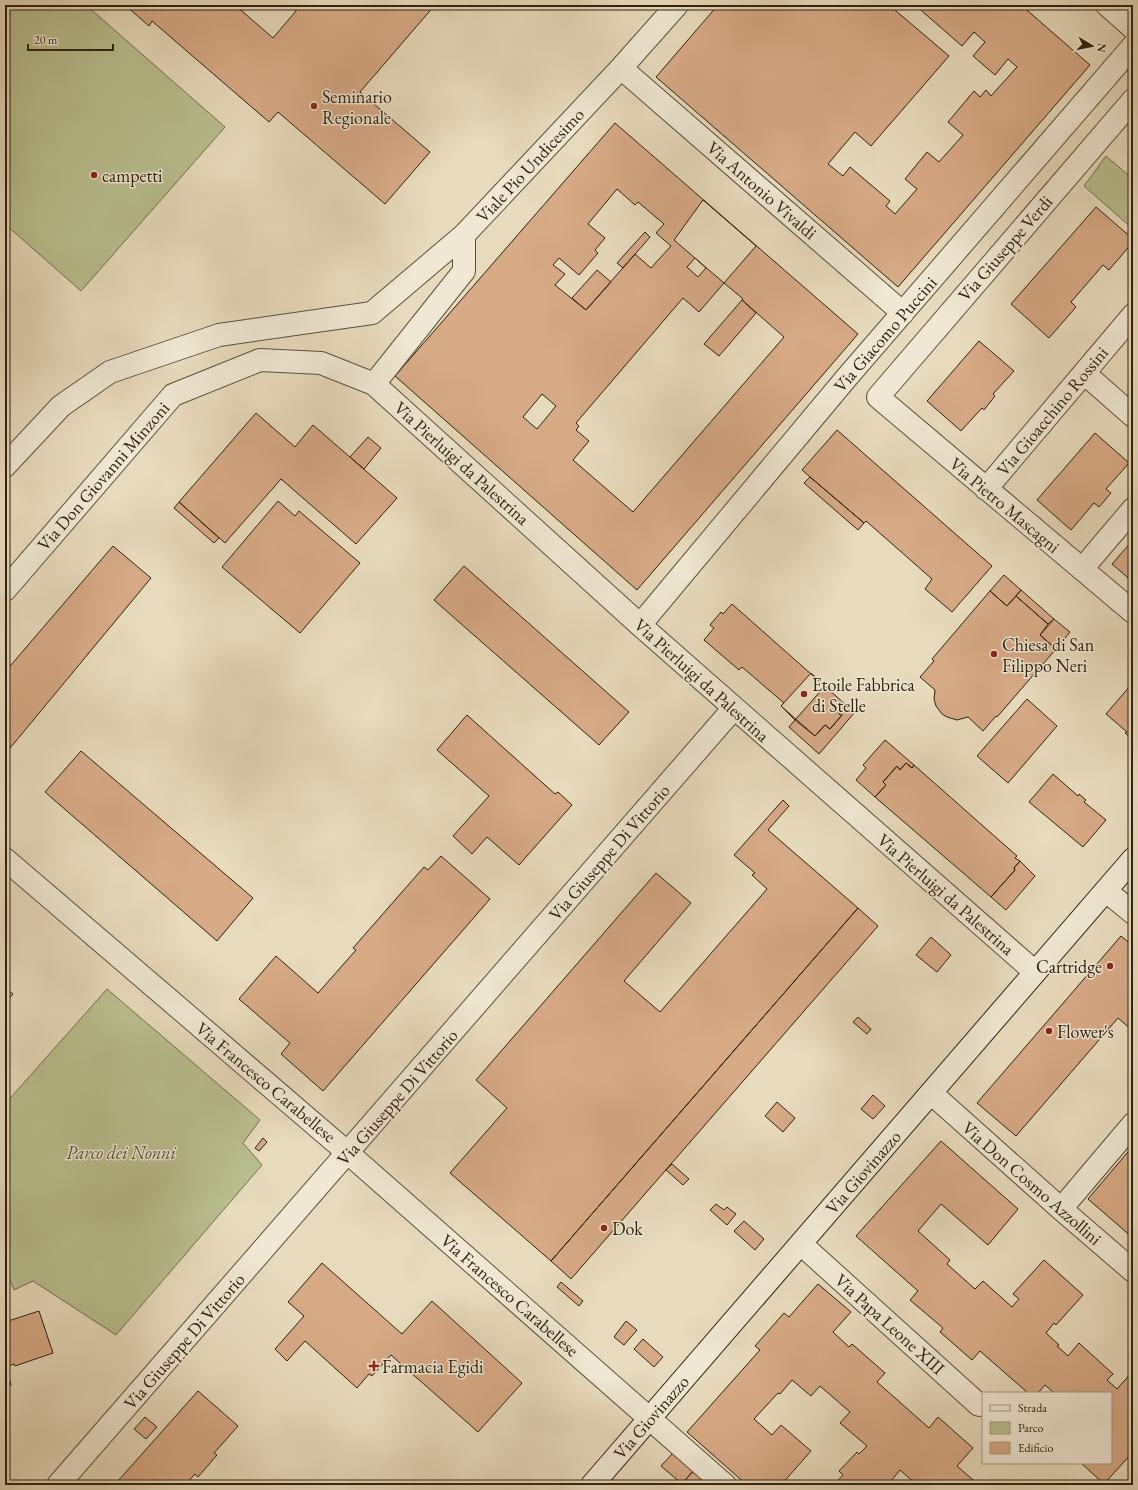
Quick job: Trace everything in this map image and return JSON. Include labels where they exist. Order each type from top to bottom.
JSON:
[{"type":"street","name":"Viale Pio Undicesimo","points":[[5,466],[61,406],[110,372],[219,335],[372,313],[464,235],[621,68],[677,5]]},
{"type":"street","points":[[1107,5],[1133,28]]},
{"type":"street","name":"Via Giacomo Puccini","points":[[640,625],[903,312],[1133,46]]},
{"type":"street","name":"Via Antonio Vivaldi","points":[[621,68],[903,312]]},
{"type":"street","name":"Via Giuseppe Verdi","points":[[878,397],[1133,100]]},
{"type":"street","points":[[374,384],[464,271],[464,235]]},
{"type":"street","name":"Via Gioacchino Rossini","points":[[986,489],[1133,315]]},
{"type":"street","name":"Via Don Giovanni Minzoni","points":[[5,590],[173,395],[260,360],[321,363],[374,384]]},
{"type":"street","points":[[1084,373],[1133,416]]},
{"type":"street","name":"Via Pierluigi da Palestrina","points":[[374,384],[640,625],[1035,972]]},
{"type":"street","name":"Via Pietro Mascagni","points":[[878,397],[1133,612]]},
{"type":"street","points":[[1082,569],[1133,509]]},
{"type":"street","name":"Via Giuseppe Di Vittorio","points":[[58,1485],[734,708]]},
{"type":"street","name":"Via Giovinazzo","points":[[592,1485],[1133,859]]},
{"type":"street","name":"Via Francesco Carabellese","points":[[5,860],[348,1152],[724,1485]]},
{"type":"street","points":[[1106,891],[1133,913]]},
{"type":"street","name":"Via Don Cosmo Azzollini","points":[[931,1093],[1133,1271]]},
{"type":"street","points":[[1061,1209],[1133,1124]]},
{"type":"street","name":"Via Papa Leone XIII","points":[[801,1244],[979,1405]]},
{"type":"green space","name":"campetti","points":[[5,5],[86,5],[225,127],[81,291],[5,224]]},
{"type":"green space","points":[[1106,156],[1133,179],[1133,229],[1084,186]]},
{"type":"green space","name":"Parco dei Nonni","points":[[107,989],[260,1120],[243,1143],[262,1165],[116,1335],[33,1281],[14,1290],[5,1267],[5,1104]]},
{"type":"building","name":"Seminario Regionale","points":[[125,5],[235,5],[273,38],[301,5],[435,5],[360,92],[430,152],[385,204],[278,112],[269,122],[152,21],[149,26]]},
{"type":"building","points":[[718,5],[889,5],[949,56],[871,146],[855,132],[828,164],[843,176],[850,167],[890,201],[886,206],[895,214],[917,189],[905,179],[927,152],[939,162],[963,135],[948,122],[974,91],[980,97],[986,90],[991,96],[1017,67],[1008,59],[995,75],[973,56],[985,42],[974,32],[962,46],[915,5],[1021,5],[1090,65],[898,287],[656,77]]},
{"type":"building","points":[[1121,5],[1133,5],[1133,16]]},
{"type":"building","points":[[615,123],[858,334],[637,590],[395,376]],"holes":[[[617,189],[635,205],[638,202],[664,224],[656,233],[671,246],[651,268],[635,254],[586,310],[555,285],[565,274],[553,265],[559,258],[579,275],[598,253],[595,250],[605,238],[588,224]],[[695,258],[706,268],[698,277],[687,267]],[[724,283],[784,337],[633,512],[573,460],[589,441],[576,430],[579,426],[576,423],[683,298],[699,312]],[[542,394],[556,406],[537,429],[523,417]]]},
{"type":"building","points":[[703,200],[756,246],[724,283],[674,240]]},
{"type":"building","points":[[1096,207],[1133,239],[1133,242],[1109,270],[1103,265],[1071,302],[1076,307],[1049,338],[1011,304]]},
{"type":"building","points":[[645,232],[650,237],[623,268],[617,263]]},
{"type":"building","points":[[597,270],[611,282],[586,310],[572,298]]},
{"type":"building","points":[[742,300],[756,313],[719,356],[704,344]]},
{"type":"building","points":[[979,341],[1014,371],[993,394],[995,396],[984,410],[982,408],[961,431],[927,401]]},
{"type":"building","points":[[1133,392],[1133,411],[1124,403]]},
{"type":"building","points":[[256,413],[295,447],[313,425],[397,498],[356,544],[281,479],[225,543],[179,502]]},
{"type":"building","points":[[837,430],[992,566],[952,612],[925,589],[932,579],[866,521],[864,523],[802,470]]},
{"type":"building","points":[[1095,433],[1129,463],[1106,489],[1111,493],[1099,507],[1094,503],[1071,530],[1037,500]]},
{"type":"building","points":[[368,437],[381,448],[364,469],[350,457]]},
{"type":"building","points":[[810,477],[864,523],[858,530],[804,483]]},
{"type":"building","points":[[278,501],[295,516],[299,511],[360,563],[300,633],[222,567]]},
{"type":"building","points":[[179,502],[219,538],[214,543],[174,508]]},
{"type":"building","points":[[1133,540],[1133,582],[1112,564]]},
{"type":"building","points":[[113,546],[151,578],[6,753],[5,672]]},
{"type":"building","points":[[464,566],[629,712],[599,745],[434,600]]},
{"type":"building","points":[[1004,575],[1021,590],[1007,606],[990,591]]},
{"type":"building","points":[[1021,590],[1054,619],[1048,624],[1016,596]]},
{"type":"building","name":"Chiesa di San Filippo Neri","points":[[990,591],[1007,606],[1016,596],[1048,624],[1040,635],[1056,649],[983,731],[968,717],[957,720],[942,714],[936,706],[934,699],[935,690],[920,677],[934,661],[932,659]]},
{"type":"building","points":[[732,604],[846,705],[839,714],[842,715],[830,729],[825,725],[815,736],[781,706],[784,703],[742,667],[739,670],[704,640],[714,628],[710,625],[721,612],[723,614]]},
{"type":"building","points":[[1054,619],[1070,632],[1056,649],[1040,635]]},
{"type":"building","name":"Etoile Fabbrica di Stelle","points":[[811,673],[825,686],[795,720],[781,706]]},
{"type":"building","points":[[1130,686],[1133,688],[1133,740],[1125,733],[1127,732],[1106,714]]},
{"type":"building","points":[[1027,699],[1057,726],[1008,783],[977,756]]},
{"type":"building","points":[[846,705],[855,712],[819,754],[789,727],[795,720],[815,736],[825,725],[830,729],[842,715],[839,714]]},
{"type":"building","points":[[467,715],[555,794],[558,792],[572,805],[519,865],[487,837],[472,854],[453,836],[489,796],[437,750]]},
{"type":"building","points":[[885,740],[914,765],[912,768],[906,763],[900,770],[897,766],[883,782],[886,785],[875,797],[856,780],[866,768],[863,765]]},
{"type":"building","points":[[81,751],[253,898],[217,941],[45,792]]},
{"type":"building","points":[[906,763],[912,768],[914,765],[1017,856],[1015,858],[1020,861],[1014,868],[1015,870],[991,897],[875,797],[886,785],[883,782],[897,766],[900,770]]},
{"type":"building","points":[[1053,774],[1078,796],[1079,794],[1086,800],[1084,802],[1106,820],[1083,847],[1029,802]]},
{"type":"building","points":[[783,800],[789,806],[768,830],[858,908],[551,1261],[450,1173],[507,1108],[476,1080],[656,873],[691,903],[624,981],[660,1012],[767,889],[752,875],[755,873],[734,855]]},
{"type":"building","points":[[441,856],[490,899],[323,1091],[281,1054],[290,1043],[239,999],[276,956],[318,993],[356,950],[353,948],[424,867],[428,870]]},
{"type":"building","points":[[1020,861],[1035,876],[1006,910],[991,897],[1015,870],[1014,868]]},
{"type":"building","points":[[858,908],[878,926],[571,1279],[551,1261]]},
{"type":"building","points":[[1121,936],[1133,946],[1133,1031],[1118,1018],[1016,1136],[977,1103]]},
{"type":"building","points":[[931,937],[951,955],[937,972],[916,955]]},
{"type":"building","points":[[5,988],[13,994],[5,1003]]},
{"type":"building","points":[[858,1017],[871,1029],[867,1034],[853,1022]]},
{"type":"building","points":[[873,1095],[885,1106],[873,1119],[861,1109]]},
{"type":"building","points":[[777,1102],[795,1118],[783,1132],[765,1116]]},
{"type":"building","points":[[263,1138],[267,1142],[259,1151],[255,1148]]},
{"type":"building","points":[[941,1141],[1018,1209],[988,1245],[941,1204],[918,1231],[950,1260],[947,1264],[975,1289],[983,1281],[1012,1307],[1019,1299],[1013,1294],[1044,1260],[1083,1295],[1056,1325],[1054,1323],[1046,1333],[1068,1356],[1079,1343],[1113,1374],[1107,1380],[1117,1389],[1133,1371],[1133,1452],[1104,1484],[1082,1464],[1112,1464],[1112,1392],[1053,1392],[1045,1385],[1039,1392],[1027,1392],[980,1351],[972,1360],[940,1332],[943,1328],[910,1300],[918,1291],[856,1236]]},
{"type":"building","points":[[1133,1146],[1133,1238],[1088,1199]]},
{"type":"building","points":[[672,1164],[689,1179],[683,1185],[666,1170]]},
{"type":"building","points":[[716,1204],[724,1210],[727,1207],[736,1214],[727,1225],[710,1210]]},
{"type":"building","points":[[744,1221],[764,1239],[755,1250],[734,1231]]},
{"type":"building","points":[[322,1263],[402,1334],[432,1301],[522,1383],[478,1432],[391,1355],[372,1376],[369,1374],[357,1388],[305,1341],[287,1361],[275,1349],[304,1316],[288,1302]]},
{"type":"building","points":[[561,1282],[583,1301],[579,1306],[557,1287]]},
{"type":"building","points":[[818,1284],[851,1312],[833,1332],[849,1347],[852,1344],[885,1373],[877,1382],[929,1428],[938,1417],[973,1448],[957,1466],[979,1485],[917,1485],[900,1470],[891,1481],[895,1485],[834,1485],[843,1475],[839,1471],[857,1452],[859,1454],[867,1446],[840,1423],[850,1412],[820,1386],[811,1396],[792,1380],[754,1419],[772,1435],[781,1425],[811,1451],[781,1485],[747,1485],[687,1432],[760,1350],[755,1346],[784,1313],[789,1317]]},
{"type":"building","points":[[39,1311],[53,1353],[15,1366],[14,1364],[6,1367],[11,1385],[5,1387],[5,1322]]},
{"type":"building","points":[[626,1321],[637,1330],[624,1345],[614,1337]]},
{"type":"building","points":[[643,1339],[663,1357],[654,1367],[634,1349]]},
{"type":"building","points":[[198,1391],[238,1426],[214,1453],[217,1455],[198,1477],[195,1474],[185,1485],[122,1485],[118,1481]]},
{"type":"building","points":[[145,1417],[157,1427],[146,1439],[134,1429]]},
{"type":"building","points":[[673,1453],[693,1471],[682,1484],[661,1466]]},
{"type":"building","points":[[693,1471],[708,1485],[681,1485]]},
{"type":"place","name":"Seminario Regionale","points":[[314,106]]},
{"type":"place","name":"campetti","points":[[94,175]]},
{"type":"place","name":"Chiesa di San Filippo Neri","points":[[994,654]]},
{"type":"place","name":"Etoile Fabbrica di Stelle","points":[[804,694]]},
{"type":"place","name":"Cartridge","points":[[1110,966]]},
{"type":"place","name":"Flower's","points":[[1049,1031]]},
{"type":"place","name":"Dok","points":[[604,1228]]},
{"type":"place","name":"Farmacia Egidi","points":[[374,1366]]}]
